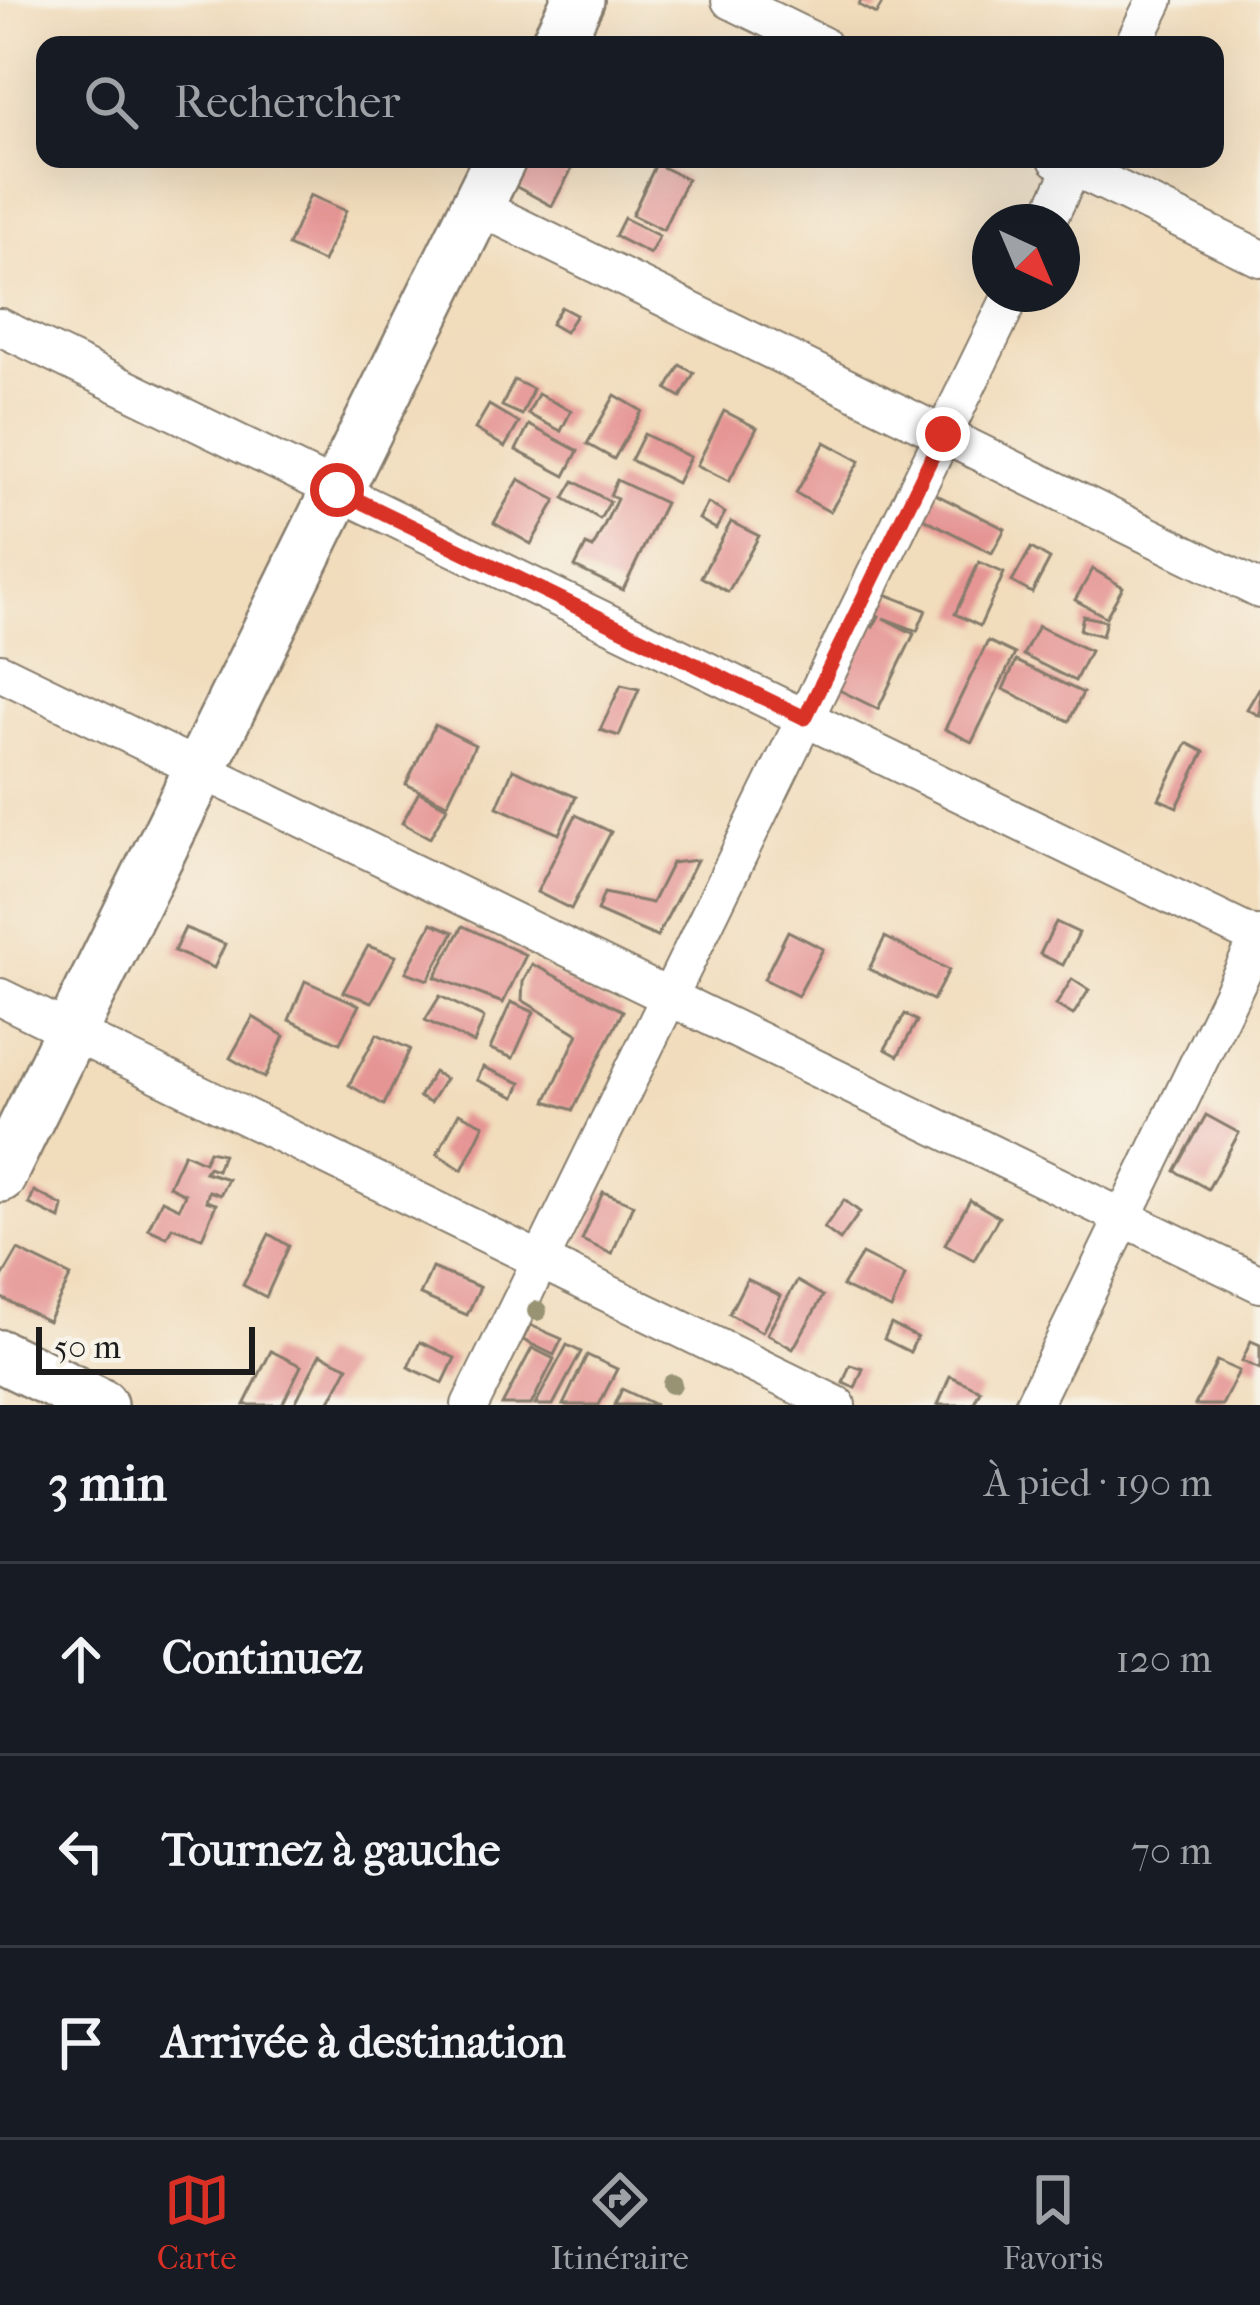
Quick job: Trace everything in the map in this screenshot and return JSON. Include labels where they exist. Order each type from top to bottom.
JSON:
[{"type":"street","points":[[560,36],[578,0]]},
{"type":"street","points":[[730,0],[804,36]]},
{"type":"street","points":[[1137,36],[1155,0]]},
{"type":"street","points":[[0,1176],[496,168]]},
{"type":"street","points":[[1054,204],[1067,168]]},
{"type":"street","points":[[1081,168],[1260,258]]},
{"type":"street","points":[[477,206],[1260,590]]},
{"type":"street","points":[[470,1405],[1003,312]]},
{"type":"street","points":[[0,327],[1260,937],[1033,1405]]},
{"type":"street","points":[[0,672],[1260,1284]]},
{"type":"street","points":[[0,997],[837,1405]]},
{"type":"street","points":[[0,1356],[101,1405]]},
{"type":"building","points":[[861,0],[884,0],[876,14],[859,5]]},
{"type":"building","points":[[522,168],[572,168],[552,206],[513,185]]},
{"type":"building","points":[[654,168],[687,179],[663,230],[632,215]]},
{"type":"building","points":[[310,195],[346,211],[323,262],[288,246]]},
{"type":"building","points":[[624,218],[659,236],[650,254],[615,236]]},
{"type":"building","points":[[561,307],[576,315],[565,332],[551,324]]},
{"type":"building","points":[[680,365],[694,373],[681,397],[667,389]]},
{"type":"building","points":[[514,380],[533,389],[522,415],[502,406]]},
{"type":"building","points":[[538,394],[571,411],[561,431],[528,414]]},
{"type":"building","points":[[615,395],[642,411],[614,459],[587,444]]},
{"type":"building","points":[[489,405],[519,423],[505,447],[475,429]]},
{"type":"building","points":[[724,411],[757,428],[729,481],[697,465]]},
{"type":"building","points":[[529,425],[578,451],[565,476],[516,450]]},
{"type":"building","points":[[644,434],[690,457],[677,483],[631,460]]},
{"type":"building","points":[[825,442],[860,461],[830,512],[796,493]]},
{"type":"building","points":[[519,479],[556,500],[531,544],[494,523]]},
{"type":"building","points":[[617,480],[665,503],[623,590],[575,567],[586,545],[593,548],[617,499],[610,495]]},
{"type":"building","points":[[574,481],[610,502],[600,519],[564,498]]},
{"type":"building","points":[[929,491],[1005,529],[992,553],[917,515]]},
{"type":"building","points":[[708,503],[725,513],[716,529],[699,519]]},
{"type":"building","points":[[731,522],[759,536],[728,592],[701,577]]},
{"type":"building","points":[[1031,548],[1050,559],[1032,593],[1012,582]]},
{"type":"building","points":[[979,562],[1004,573],[980,626],[955,614]]},
{"type":"building","points":[[1093,569],[1123,587],[1106,617],[1075,600]]},
{"type":"building","points":[[880,592],[926,610],[917,631],[883,618],[914,634],[878,709],[831,686],[879,616],[872,613]]},
{"type":"building","points":[[1083,616],[1106,621],[1102,636],[1080,630]]},
{"type":"building","points":[[1038,626],[1090,651],[1075,681],[1023,655]]},
{"type":"building","points":[[988,641],[1015,654],[972,742],[945,729]]},
{"type":"building","points":[[1016,661],[1083,693],[1069,721],[1003,689]]},
{"type":"building","points":[[621,685],[639,689],[619,736],[600,730]]},
{"type":"building","points":[[1260,687],[1260,716],[1247,709]]},
{"type":"building","points":[[435,725],[475,745],[447,804],[406,784]]},
{"type":"building","points":[[1187,743],[1204,752],[1177,807],[1159,799]]},
{"type":"building","points":[[513,769],[576,797],[559,834],[497,807]]},
{"type":"building","points":[[419,792],[447,807],[430,838],[402,823]]},
{"type":"building","points":[[576,815],[611,832],[571,909],[537,892]]},
{"type":"building","points":[[697,860],[657,937],[597,911],[604,893],[652,903],[672,863]]},
{"type":"building","points":[[1056,922],[1079,933],[1063,965],[1040,954]]},
{"type":"building","points":[[432,923],[454,932],[428,980],[406,972]]},
{"type":"building","points":[[463,926],[526,955],[503,1003],[435,977]]},
{"type":"building","points":[[185,928],[225,944],[214,968],[174,951]]},
{"type":"building","points":[[788,931],[823,949],[798,996],[764,979]]},
{"type":"building","points":[[885,937],[949,970],[933,1000],[869,969]]},
{"type":"building","points":[[368,946],[396,956],[372,1002],[343,992]]},
{"type":"building","points":[[532,964],[623,1011],[573,1110],[546,1101],[578,1034],[522,1000],[523,982]]},
{"type":"building","points":[[1072,979],[1089,990],[1073,1015],[1056,1005]]},
{"type":"building","points":[[305,981],[359,1005],[340,1043],[289,1020]]},
{"type":"building","points":[[440,996],[484,1018],[474,1043],[425,1020]]},
{"type":"building","points":[[511,1002],[534,1012],[513,1058],[490,1049]]},
{"type":"building","points":[[905,1014],[917,1021],[898,1056],[885,1049]]},
{"type":"building","points":[[253,1017],[284,1036],[265,1078],[230,1058]]},
{"type":"building","points":[[377,1034],[410,1049],[384,1105],[349,1085]]},
{"type":"building","points":[[483,1067],[521,1083],[515,1097],[477,1080]]},
{"type":"building","points":[[434,1072],[445,1079],[430,1103],[419,1097]]},
{"type":"building","points":[[459,1113],[484,1125],[462,1170],[437,1154]]},
{"type":"building","points":[[1206,1115],[1239,1133],[1208,1189],[1175,1171]]},
{"type":"building","points":[[209,1151],[223,1154],[217,1170],[208,1167],[205,1172],[228,1179],[220,1195],[209,1191],[206,1201],[216,1204],[202,1238],[172,1227],[167,1237],[148,1229],[162,1200],[179,1208],[185,1194],[169,1186],[184,1153],[204,1162]]},
{"type":"building","points":[[34,1191],[63,1206],[60,1219],[29,1204]]},
{"type":"building","points":[[603,1192],[633,1204],[612,1254],[582,1240]]},
{"type":"building","points":[[844,1200],[860,1212],[840,1240],[824,1228]]},
{"type":"building","points":[[970,1200],[999,1217],[974,1260],[945,1244]]},
{"type":"building","points":[[269,1234],[289,1246],[266,1297],[243,1285]]},
{"type":"building","points":[[18,1250],[71,1276],[48,1321],[0,1297],[0,1281]]},
{"type":"building","points":[[862,1254],[905,1276],[891,1309],[842,1286]]},
{"type":"building","points":[[432,1268],[480,1287],[467,1315],[420,1295]]},
{"type":"building","points":[[747,1279],[781,1296],[762,1332],[729,1314]]},
{"type":"building","points":[[797,1281],[823,1296],[793,1349],[767,1334]]},
{"type":"building","points":[[891,1324],[917,1337],[910,1352],[884,1339]]},
{"type":"building","points":[[530,1325],[562,1339],[554,1355],[523,1340]]},
{"type":"building","points":[[1251,1341],[1260,1345],[1260,1369],[1242,1361]]},
{"type":"building","points":[[420,1342],[455,1358],[443,1383],[408,1367]]},
{"type":"building","points":[[567,1345],[581,1352],[553,1405],[535,1405]]},
{"type":"building","points":[[532,1348],[554,1359],[531,1405],[502,1405]]},
{"type":"building","points":[[271,1351],[301,1366],[282,1405],[244,1405]]},
{"type":"building","points":[[320,1354],[348,1367],[328,1405],[294,1405]]},
{"type":"building","points":[[587,1355],[617,1369],[599,1405],[563,1405]]},
{"type":"building","points":[[1217,1361],[1239,1371],[1222,1405],[1195,1405]]},
{"type":"building","points":[[850,1365],[863,1369],[855,1388],[843,1383]]},
{"type":"building","points":[[950,1376],[980,1390],[973,1405],[938,1405]]},
{"type":"building","points":[[622,1389],[656,1405],[615,1405]]},
{"type":"route","points":[[337,490],[805,718],[943,434]]}]
